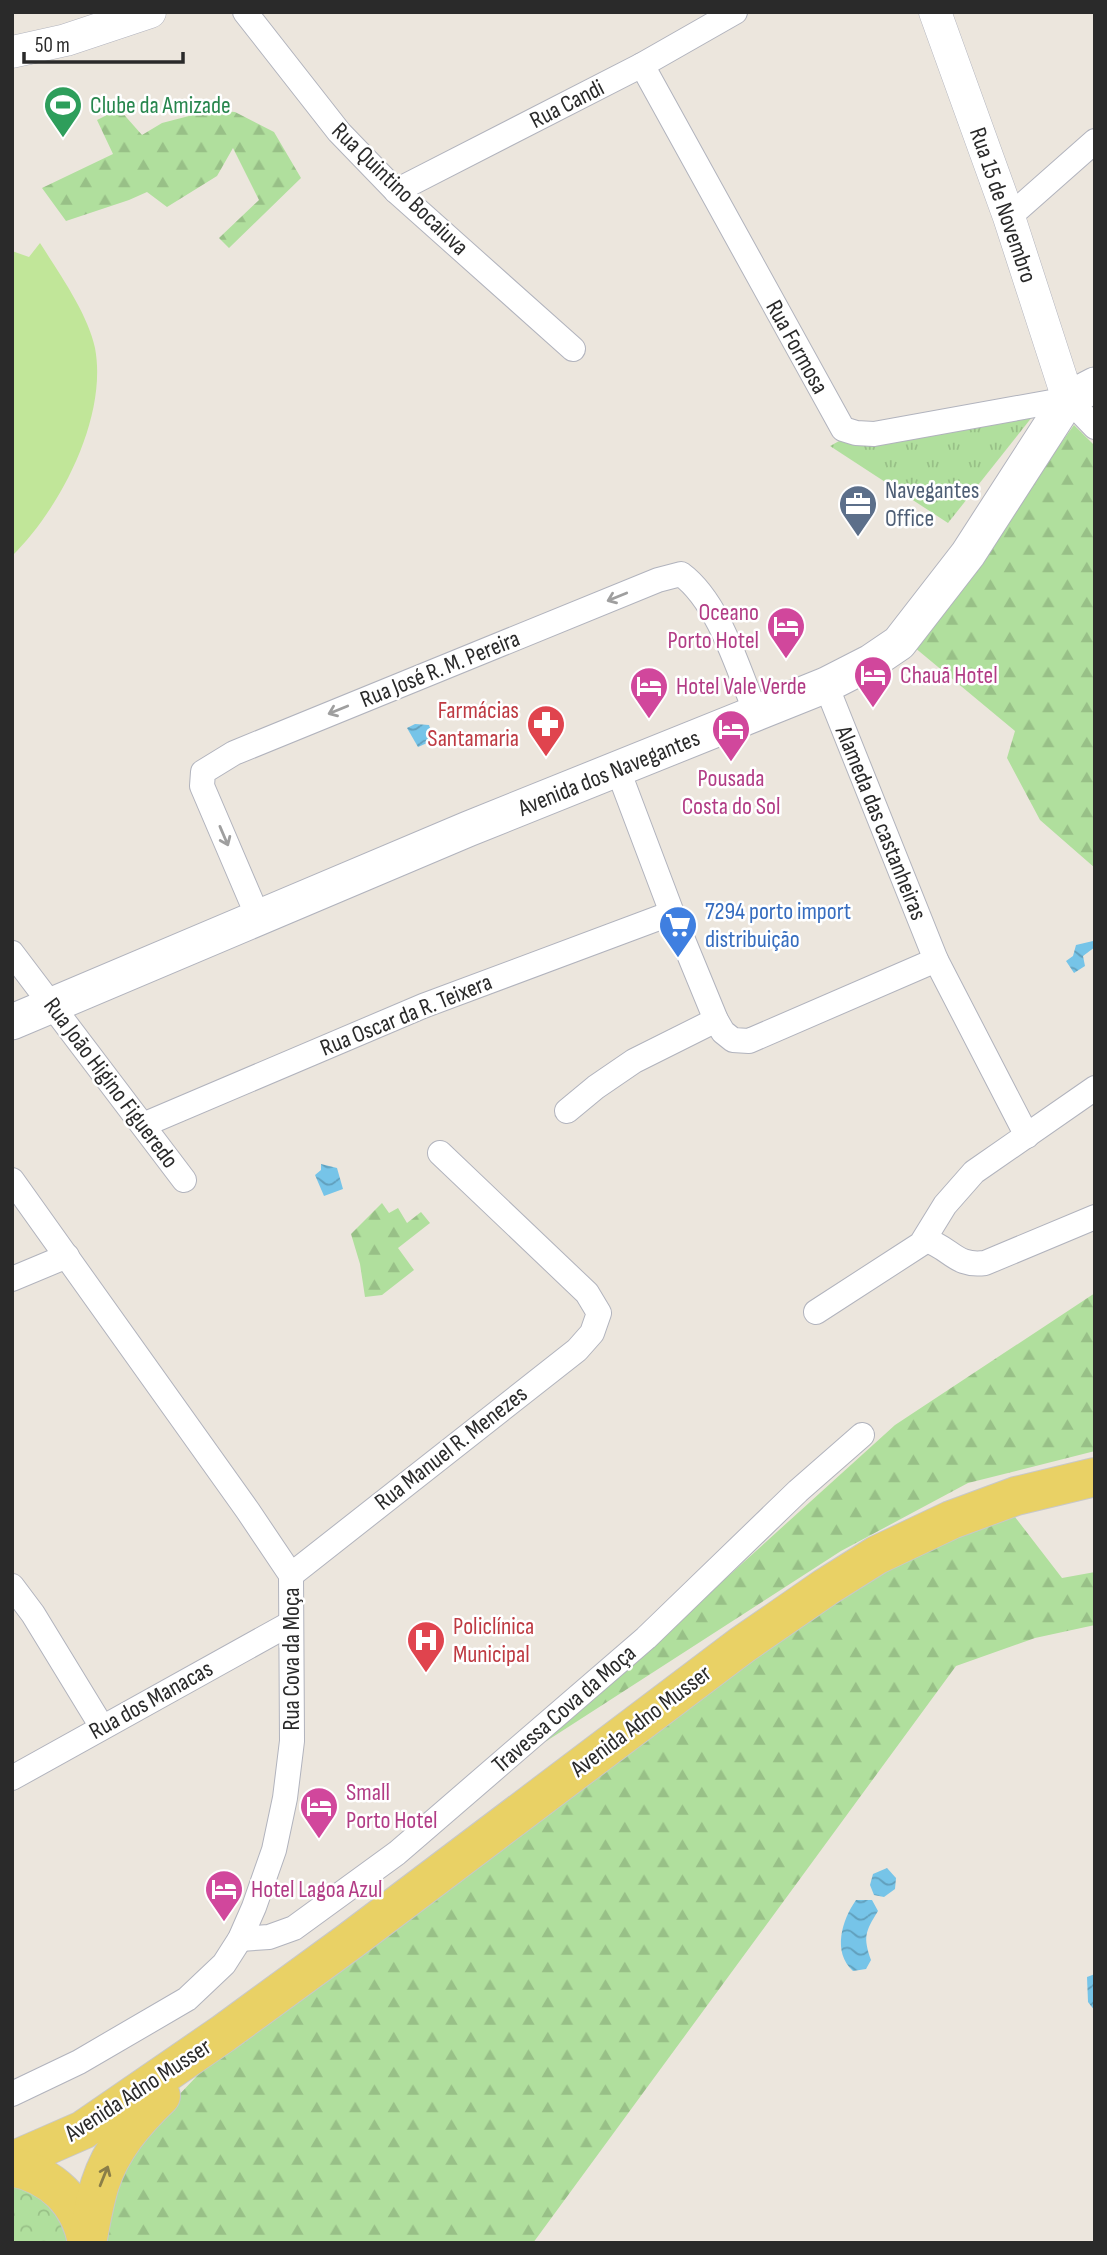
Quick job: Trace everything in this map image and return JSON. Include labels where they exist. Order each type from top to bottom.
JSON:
[{"type":"main road","name":"Avenida dos Navegantes","points":[[12,1022],[468,829],[826,685],[871,662],[899,643],[920,618],[1081,392]]},
{"type":"main road","name":"Avenida Adno Musser","points":[[12,2161],[83,2130],[225,2033],[742,1645],[826,1587],[877,1555],[951,1520],[1016,1496],[1095,1477]]},
{"type":"main road","name":"Avenida Adno Musser","points":[[87,2243],[100,2184],[114,2152],[129,2130],[156,2101],[225,2033]]},
{"type":"main road","points":[[12,2167],[43,2177],[69,2199],[81,2220],[87,2243]]},
{"type":"street","points":[[12,52],[66,40],[149,12]]},
{"type":"street","name":"Rua Quintino Bocaiuva","points":[[245,12],[339,132],[396,191],[573,349]]},
{"type":"street","name":"Rua Candi","points":[[396,191],[642,65],[735,12]]},
{"type":"street","name":"Rua 15 de Novembro","points":[[935,12],[1009,217],[1081,392]]},
{"type":"street","name":"Rua Formosa","points":[[642,65],[843,429],[874,434],[1081,392]]},
{"type":"street","points":[[1009,217],[1095,141]]},
{"type":"street","points":[[1081,392],[1095,427]]},
{"type":"street","name":"Rua José R. M. Pereira","points":[[258,917],[202,786],[203,772],[234,752],[658,580],[681,574],[695,584],[711,607],[756,713]]},
{"type":"street","name":"Alameda das castanheiras","points":[[826,685],[936,960],[1027,1136]]},
{"type":"street","points":[[618,770],[716,1020],[723,1032],[733,1040],[749,1041],[936,960]]},
{"type":"street","name":"Rua Oscar da R. Teixera","points":[[143,1125],[423,1006],[672,913]]},
{"type":"street","name":"Rua João Higino Figueredo","points":[[12,953],[184,1180]]},
{"type":"street","points":[[567,1111],[634,1061],[716,1020]]},
{"type":"street","points":[[816,1312],[926,1240],[946,1205],[974,1172],[1095,1088]]},
{"type":"street","name":"Rua Manuel R. Menezes","points":[[291,1574],[577,1350],[592,1333],[598,1313],[587,1293],[440,1153]]},
{"type":"street","name":"Rua Cova da Moça","points":[[12,1180],[291,1574],[292,1741],[285,1798],[274,1850],[254,1907],[224,1964],[187,1999],[79,2062],[12,2094]]},
{"type":"street","points":[[926,1240],[964,1263],[985,1263],[1095,1217]]},
{"type":"street","points":[[12,1279],[67,1256]]},
{"type":"street","name":"Travessa Cova da Moça","points":[[240,1938],[269,1937],[294,1928],[397,1853],[646,1638],[798,1492],[862,1435]]},
{"type":"street","points":[[12,1586],[33,1614],[102,1727]]},
{"type":"street","name":"Rua dos Manacas","points":[[12,1778],[290,1623]]},
{"type":"green space","points":[[119,109],[142,135],[162,123],[212,110],[235,112],[274,132],[301,178],[229,248],[219,238],[259,200],[233,148],[217,176],[167,207],[147,192],[66,221],[42,188],[113,154],[97,120]]},
{"type":"green space","points":[[40,243],[86,321],[95,348],[97,375],[87,432],[63,488],[30,536],[12,556],[12,251],[29,257]]},
{"type":"green space","points":[[1040,407],[948,523],[830,446],[841,440]]},
{"type":"green space","points":[[1074,425],[1095,446],[1095,868],[1040,820],[1007,758],[1015,731],[914,647]]},
{"type":"green space","points":[[382,1203],[389,1213],[398,1208],[407,1223],[421,1212],[430,1223],[398,1248],[414,1270],[382,1295],[365,1297],[360,1264],[351,1234]]},
{"type":"green space","points":[[1095,1293],[1095,1451],[968,1483],[841,1551],[545,1742],[895,1425]]},
{"type":"green space","points":[[1015,1517],[1062,1578],[1095,1572],[1095,1625],[1035,1638],[956,1666],[533,2243],[104,2243],[112,2198],[129,2162],[158,2117],[214,2058],[816,1609],[903,1556]]},
{"type":"green space","points":[[12,2173],[36,2178],[77,2243],[12,2243]]},
{"type":"water","points":[[415,724],[429,725],[434,740],[418,747],[407,728]]},
{"type":"water","points":[[1093,941],[1095,947],[1083,956],[1085,966],[1074,973],[1066,961],[1073,956],[1076,945]]},
{"type":"water","points":[[321,1164],[337,1168],[343,1189],[324,1196],[315,1175],[321,1170]]},
{"type":"water","points":[[887,1868],[896,1878],[895,1889],[884,1897],[874,1895],[870,1885],[873,1874]]},
{"type":"water","points":[[856,1900],[872,1900],[878,1911],[867,1935],[871,1960],[866,1969],[853,1971],[843,1955],[841,1936]]},
{"type":"water","points":[[1095,1974],[1095,2011],[1088,2002],[1087,1977]]},
{"type":"place","name":"Clube da Amizade","points":[[63,139]]},
{"type":"place","name":"Navegantes Office","points":[[858,538]]},
{"type":"place","name":"Oceano Porto Hotel","points":[[786,660]]},
{"type":"place","name":"Chauã Hotel","points":[[873,709]]},
{"type":"place","name":"Hotel Vale Verde","points":[[649,720]]},
{"type":"place","name":"Farmácias Santamaria","points":[[546,758]]},
{"type":"place","name":"Pousada Costa do Sol","points":[[731,763]]},
{"type":"place","name":"7294 porto import distribuição","points":[[678,959]]},
{"type":"place","name":"Policlínica Municipal","points":[[426,1674]]},
{"type":"place","name":"Small Porto Hotel","points":[[319,1840]]},
{"type":"place","name":"Hotel Lagoa Azul","points":[[224,1923]]}]
